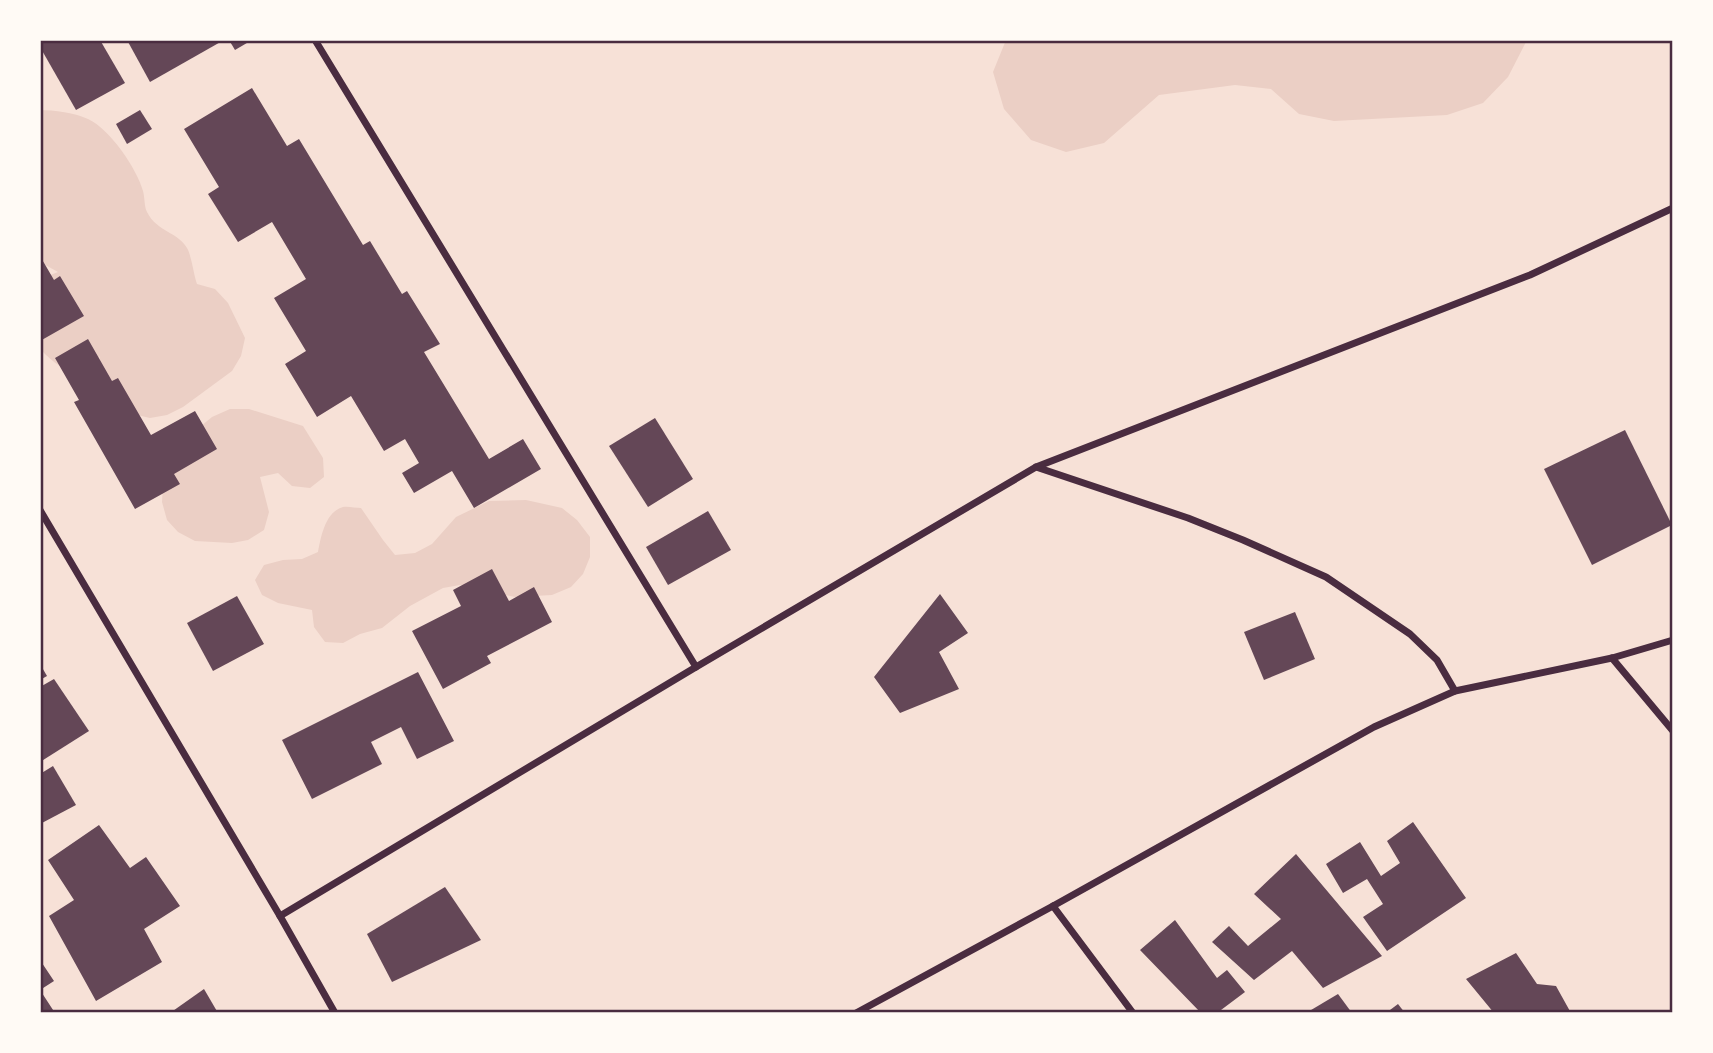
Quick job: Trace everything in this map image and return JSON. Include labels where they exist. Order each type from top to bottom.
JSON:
[{"type":"street","points":[[315,40],[696,667]]},
{"type":"street","points":[[280,916],[1037,467],[1530,275],[1673,208]]},
{"type":"street","points":[[1037,467],[1188,518],[1326,577],[1410,634],[1437,660],[1455,691]]},
{"type":"street","points":[[40,510],[335,1013]]},
{"type":"street","points":[[856,1013],[1374,727],[1455,691],[1612,658],[1673,640]]},
{"type":"street","points":[[1612,658],[1673,731]]},
{"type":"street","points":[[1053,906],[1133,1013]]},
{"type":"shaded area","points":[[1006,40],[1527,40],[1508,77],[1483,103],[1447,115],[1334,121],[1299,114],[1271,89],[1235,85],[1159,95],[1104,143],[1066,152],[1031,140],[1004,109],[993,72]]},
{"type":"shaded area","points":[[40,110],[83,117],[105,131],[122,150],[135,172],[151,219],[183,243],[188,251],[197,284],[215,289],[228,303],[245,338],[241,356],[232,371],[183,407],[167,415],[150,418],[133,414],[97,373],[100,356],[89,368],[73,371],[61,366],[40,349],[40,279],[58,272],[40,262]]},
{"type":"shaded area","points":[[230,409],[249,409],[303,426],[323,458],[324,477],[310,488],[292,486],[278,473],[260,477],[269,512],[264,530],[248,540],[232,543],[195,541],[178,532],[167,520],[162,502],[163,485],[184,440],[212,417]]},
{"type":"shaded area","points":[[526,500],[562,508],[577,520],[590,537],[590,557],[583,574],[571,587],[552,595],[515,597],[460,585],[443,588],[410,606],[382,628],[360,634],[343,643],[325,642],[314,627],[312,610],[278,603],[262,595],[255,580],[264,565],[302,559],[318,552],[328,519],[343,507],[361,508],[395,555],[415,553],[432,544],[456,517],[489,501]]},
{"type":"building","points":[[40,40],[100,40],[125,83],[76,110],[40,47]]},
{"type":"building","points":[[127,40],[224,40],[150,82]]},
{"type":"building","points":[[229,40],[252,40],[235,50]]},
{"type":"building","points":[[252,88],[287,146],[299,139],[363,245],[370,241],[402,294],[407,291],[440,344],[424,352],[489,459],[523,439],[541,469],[474,508],[452,471],[414,493],[402,473],[419,463],[405,439],[384,451],[351,396],[317,417],[285,364],[306,351],[274,298],[306,279],[272,222],[238,242],[208,194],[219,187],[184,129]]},
{"type":"building","points":[[140,110],[152,129],[127,144],[116,124]]},
{"type":"building","points":[[40,256],[54,280],[60,276],[84,316],[40,341]]},
{"type":"building","points":[[88,339],[112,381],[118,378],[151,435],[195,411],[217,449],[174,474],[180,484],[135,509],[74,402],[79,400],[55,358]]},
{"type":"building","points":[[655,418],[693,479],[648,507],[609,446]]},
{"type":"building","points":[[1625,430],[1672,525],[1592,565],[1544,469]]},
{"type":"building","points":[[708,511],[731,550],[668,585],[646,547]]},
{"type":"building","points":[[492,569],[509,601],[534,587],[552,622],[487,656],[491,663],[443,689],[412,631],[461,606],[453,590]]},
{"type":"building","points":[[940,594],[968,633],[939,652],[959,689],[900,713],[874,677]]},
{"type":"building","points":[[237,596],[264,644],[213,671],[187,623]]},
{"type":"building","points":[[1295,612],[1315,659],[1264,680],[1244,632]]},
{"type":"building","points":[[40,664],[47,676],[40,680]]},
{"type":"building","points":[[418,672],[454,741],[417,759],[401,727],[371,742],[382,764],[312,799],[282,740]]},
{"type":"building","points":[[54,679],[89,731],[40,762],[40,687]]},
{"type":"building","points":[[53,766],[76,805],[40,824],[40,774]]},
{"type":"building","points":[[1413,822],[1466,898],[1387,951],[1363,917],[1383,904],[1367,879],[1343,893],[1326,864],[1360,842],[1381,876],[1400,863],[1387,841]]},
{"type":"building","points":[[99,825],[130,868],[146,857],[180,906],[144,929],[162,962],[96,1001],[49,916],[74,900],[48,860]]},
{"type":"building","points":[[1296,854],[1382,956],[1323,988],[1292,951],[1254,980],[1212,942],[1229,926],[1248,946],[1281,919],[1254,894]]},
{"type":"building","points":[[445,887],[481,940],[392,982],[367,934]]},
{"type":"building","points":[[1175,920],[1217,978],[1227,970],[1245,992],[1217,1013],[1201,1013],[1140,950]]},
{"type":"building","points":[[1516,953],[1537,984],[1556,986],[1571,1013],[1494,1013],[1466,979]]},
{"type":"building","points":[[42,963],[54,981],[40,990],[40,965]]},
{"type":"building","points":[[204,989],[218,1013],[170,1013]]},
{"type":"building","points":[[40,990],[55,1013],[40,1013]]},
{"type":"building","points":[[1338,994],[1352,1013],[1306,1013]]},
{"type":"building","points":[[1398,1004],[1405,1013],[1386,1013]]}]
